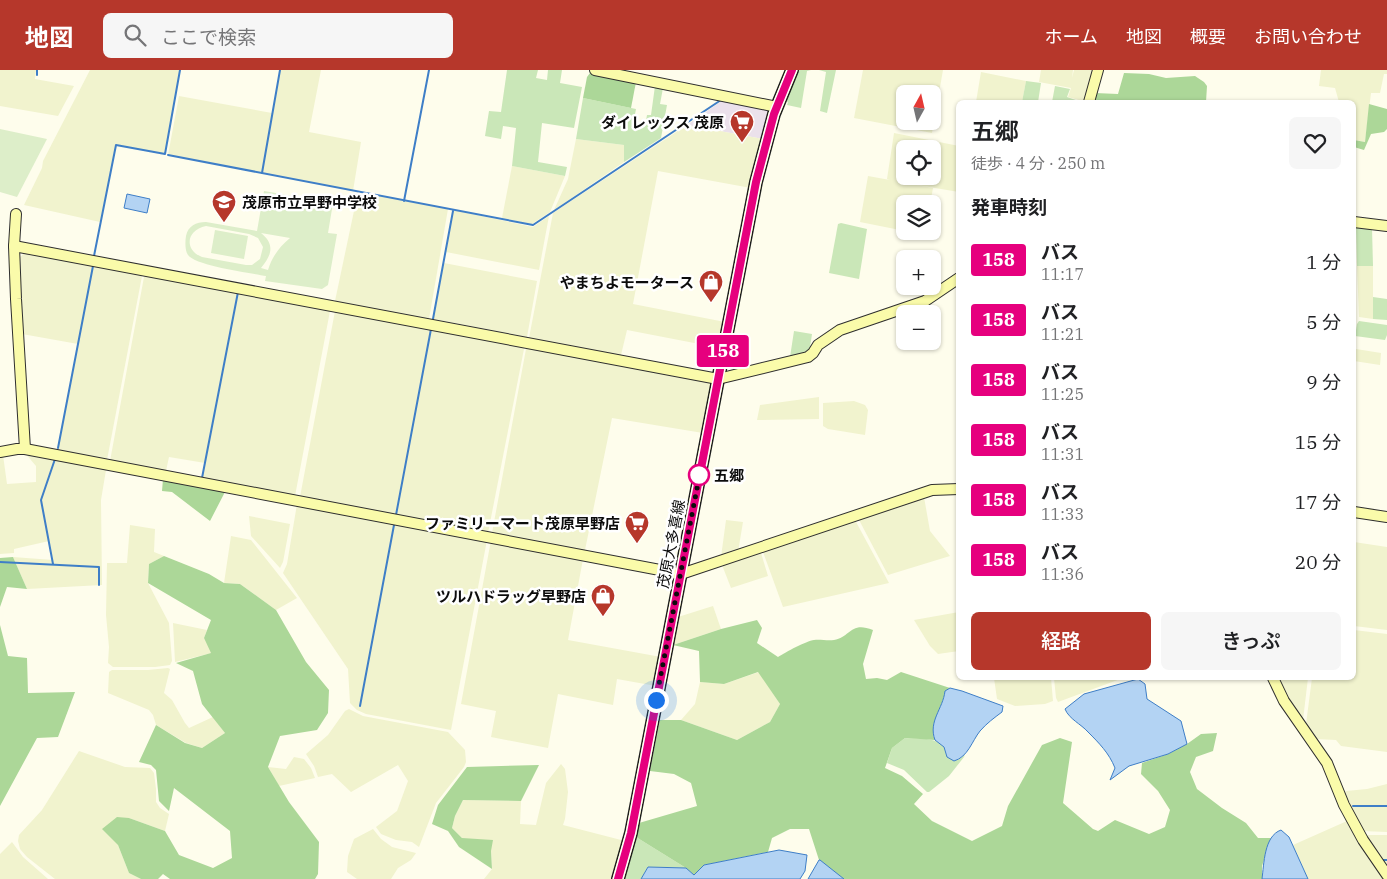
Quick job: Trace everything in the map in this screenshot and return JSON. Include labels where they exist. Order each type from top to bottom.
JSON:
[{"type":"main road","name":"茂原大多喜線","points":[[618,879],[631,833],[756,182],[777,107],[792,70]]},
{"type":"street","points":[[595,70],[777,107]]},
{"type":"street","points":[[1090,100],[1098,70]]},
{"type":"street","points":[[16,214],[14,246],[25,449]]},
{"type":"street","points":[[1356,222],[1387,226]]},
{"type":"street","points":[[14,246],[718,379],[808,357],[818,345],[840,330],[925,301],[956,280]]},
{"type":"street","points":[[0,452],[25,449],[681,574],[932,490],[956,489]]},
{"type":"street","points":[[1356,512],[1387,516]]},
{"type":"street","points":[[1274,680],[1284,701],[1322,754],[1340,791],[1344,805],[1359,833],[1387,876]]},
{"type":"shaded area","points":[[723,100],[766,109],[771,115],[763,139],[687,125]]},
{"type":"green space","points":[[0,70],[36,70],[35,79],[74,86],[58,116],[0,106]]},
{"type":"green space","points":[[90,70],[180,70],[165,154],[116,145],[100,222],[24,205],[42,168],[43,161]]},
{"type":"green space","points":[[280,70],[321,70],[309,132],[361,142],[353,191],[168,155],[179,96],[272,113]]},
{"type":"green space","points":[[507,70],[538,70],[536,78],[547,80],[548,70],[562,70],[560,83],[582,87],[574,128],[542,123],[538,162],[567,167],[565,176],[512,166],[516,128],[503,126],[501,139],[485,136],[489,111],[501,112]]},
{"type":"green space","points":[[797,70],[811,70],[807,71],[801,108],[787,105],[788,102],[786,101]]},
{"type":"green space","points":[[819,70],[836,70],[827,113],[820,111],[826,72]]},
{"type":"green space","points":[[863,70],[943,70],[940,85],[896,85],[896,126],[854,118]]},
{"type":"green space","points":[[1041,70],[1073,70],[1072,78],[1074,70],[1095,70],[1087,100],[1068,97],[1071,88],[1039,82]]},
{"type":"green space","points":[[1321,70],[1387,70],[1387,74],[1384,74],[1380,93],[1371,93],[1365,142],[1356,140],[1356,100],[1338,100],[1335,88],[1319,86]]},
{"type":"green space","points":[[981,72],[1026,81],[1022,100],[976,100]]},
{"type":"green space","points":[[590,73],[636,82],[631,108],[583,98],[587,77]]},
{"type":"green space","points":[[1124,73],[1149,74],[1166,78],[1195,76],[1207,86],[1206,100],[1093,100],[1095,93],[1118,94]]},
{"type":"green space","points":[[1026,81],[1041,83],[1038,100],[1022,100]]},
{"type":"green space","points":[[655,86],[663,88],[660,104],[667,105],[661,138],[624,162],[624,145],[576,139],[583,98],[636,109],[633,124],[645,126],[647,115],[651,115]]},
{"type":"green space","points":[[1055,86],[1070,89],[1067,97],[1076,100],[1052,100]]},
{"type":"green space","points":[[1369,104],[1387,109],[1387,129],[1384,132],[1371,134],[1364,150],[1356,148],[1356,140],[1365,142]]},
{"type":"green space","points":[[687,125],[763,139],[751,188],[658,171],[633,304],[725,322],[720,348],[627,330],[621,355],[529,338],[553,213]]},
{"type":"green space","points":[[0,129],[47,139],[17,197],[0,192]]},
{"type":"green space","points":[[916,130],[933,130],[932,133]]},
{"type":"green space","points":[[894,133],[929,140],[896,140],[896,185],[916,185],[933,188],[932,195],[896,195],[896,229],[860,222],[868,176],[890,180],[887,179]]},
{"type":"green space","points":[[576,139],[624,145],[624,162],[554,210],[568,179]]},
{"type":"green space","points":[[941,142],[956,145],[956,192],[917,185],[941,185]]},
{"type":"green space","points":[[512,166],[565,176],[550,212],[532,224],[502,218]]},
{"type":"green space","points":[[264,191],[333,203],[328,233],[337,234],[328,285],[322,289],[265,281],[266,276],[201,262],[193,259],[186,251],[185,241],[187,233],[193,225],[199,223],[206,222],[257,231]],"holes":[[[206,226],[249,234],[258,238],[263,247],[260,259],[252,265],[246,265],[202,257],[196,254],[190,245],[191,236],[199,228]],[[261,233],[290,238],[276,252],[268,270],[261,268],[270,254],[270,245]]]},
{"type":"green space","points":[[358,192],[448,209],[429,319],[335,301]]},
{"type":"green space","points":[[453,210],[533,227],[549,216],[539,270],[446,252]]},
{"type":"green space","points":[[838,224],[867,229],[859,279],[829,273]]},
{"type":"green space","points":[[1356,226],[1372,228],[1373,266],[1357,266]]},
{"type":"green space","points":[[215,230],[248,236],[244,259],[211,253]]},
{"type":"green space","points":[[26,252],[141,274],[142,276],[107,460],[57,450],[78,344],[22,334],[20,257]]},
{"type":"green space","points":[[444,263],[537,281],[527,337],[433,319]]},
{"type":"green space","points":[[1357,266],[1373,266],[1373,319],[1359,317]]},
{"type":"green space","points":[[146,275],[330,311],[295,496],[202,478],[205,463],[169,457],[166,471],[110,461],[144,277]]},
{"type":"green space","points":[[1373,297],[1387,299],[1387,320],[1373,319]]},
{"type":"green space","points":[[335,311],[522,346],[524,349],[488,533],[300,497]]},
{"type":"green space","points":[[1359,321],[1387,325],[1385,340],[1356,336]]},
{"type":"green space","points":[[794,331],[812,334],[811,341],[808,351],[790,357]]},
{"type":"green space","points":[[528,347],[708,380],[713,387],[703,433],[612,418],[585,550],[492,533],[526,349]]},
{"type":"green space","points":[[1356,349],[1381,353],[1380,365],[1356,361]]},
{"type":"green space","points":[[819,397],[819,419],[757,420],[760,405]]},
{"type":"green space","points":[[854,401],[865,405],[868,410],[865,435],[828,429],[823,426],[823,403]]},
{"type":"green space","points":[[25,453],[104,467],[106,470],[101,500],[102,585],[27,589],[13,557],[53,560],[49,541],[14,549],[14,553],[0,554],[0,456],[3,455],[7,484],[36,482],[36,466]]},
{"type":"green space","points":[[163,479],[226,490],[210,521],[172,492],[162,491]]},
{"type":"green space","points":[[924,497],[930,531],[950,556],[888,575],[858,518]]},
{"type":"green space","points":[[297,504],[487,540],[451,730],[366,714],[357,710],[350,703],[348,669],[283,573],[287,564]]},
{"type":"green space","points":[[249,516],[290,524],[283,562],[280,568],[251,536]]},
{"type":"green space","points":[[726,520],[743,522],[738,552],[721,557]]},
{"type":"green space","points":[[855,520],[889,583],[783,607],[763,552],[764,549]]},
{"type":"green space","points":[[130,525],[155,529],[154,552],[164,556],[149,564],[148,583],[169,623],[172,661],[170,665],[113,667],[108,663],[109,647],[106,615],[107,563],[127,563]]},
{"type":"green space","points":[[231,536],[251,540],[297,598],[276,610],[240,584],[224,583]]},
{"type":"green space","points":[[491,540],[583,559],[568,640],[661,657],[656,686],[617,679],[613,705],[558,694],[548,748],[491,737],[496,711],[461,704]]},
{"type":"green space","points":[[1356,542],[1387,547],[1387,630],[1356,626]]},
{"type":"green space","points":[[758,552],[761,553],[768,576],[731,588],[722,565]]},
{"type":"green space","points":[[164,556],[209,574],[224,583],[240,584],[276,610],[306,662],[329,690],[328,713],[317,730],[280,736],[268,767],[289,802],[319,842],[318,874],[315,879],[170,879],[163,874],[158,879],[141,879],[129,873],[118,845],[102,829],[117,817],[129,818],[165,831],[179,855],[213,868],[232,858],[230,831],[174,788],[169,811],[159,801],[156,770],[151,765],[139,762],[156,725],[185,743],[202,748],[225,733],[202,704],[193,671],[176,663],[211,653],[204,638],[211,620],[148,583],[149,564]]},
{"type":"green space","points":[[13,557],[27,589],[7,587],[0,607],[0,558]]},
{"type":"green space","points":[[713,606],[721,629],[673,645],[678,617]]},
{"type":"green space","points":[[956,613],[956,651],[938,654],[930,646],[914,620]]},
{"type":"green space","points":[[757,620],[762,628],[757,643],[778,657],[810,641],[840,638],[855,628],[860,627],[873,630],[863,664],[866,679],[877,678],[887,680],[901,672],[950,688],[945,691],[943,704],[935,721],[933,734],[935,740],[905,738],[892,748],[885,768],[902,776],[923,794],[914,804],[932,821],[972,841],[1002,826],[1008,806],[1042,745],[1060,738],[1072,742],[1063,803],[1093,829],[1098,831],[1115,820],[1149,834],[1165,827],[1170,810],[1158,791],[1141,774],[1142,763],[1168,754],[1201,734],[1217,733],[1213,751],[1196,757],[1190,772],[1197,789],[1246,823],[1258,838],[1271,838],[1262,866],[1262,879],[844,879],[819,860],[809,829],[790,829],[772,838],[768,852],[704,865],[694,875],[636,837],[639,823],[697,806],[691,783],[674,774],[650,771],[660,720],[681,720],[737,740],[770,722],[780,704],[758,672],[724,684],[700,682],[699,651],[673,645],[721,629]]},
{"type":"green space","points":[[173,623],[207,630],[204,638],[212,653],[175,662]]},
{"type":"green space","points":[[0,625],[8,656],[27,658],[28,693],[75,692],[58,737],[37,738],[0,806]]},
{"type":"green space","points":[[1356,630],[1387,634],[1387,752],[1341,746],[1336,740],[1315,739],[1309,732],[1306,724],[1312,680],[1356,680]]},
{"type":"green space","points":[[170,669],[164,693],[172,700],[189,728],[213,717],[225,733],[202,748],[186,743],[156,725],[153,715],[149,710],[108,693],[109,672],[112,670]]},
{"type":"green space","points":[[759,672],[780,704],[770,722],[737,740],[681,720],[695,704],[700,682],[724,684]]},
{"type":"green space","points":[[994,680],[1051,680],[1053,701],[1045,704],[1015,706],[997,699]]},
{"type":"green space","points":[[1054,680],[1118,680],[1058,702]]},
{"type":"green space","points":[[1277,680],[1308,680],[1303,720],[1299,720]]},
{"type":"green space","points":[[349,709],[363,716],[448,732],[465,750],[466,762],[464,767],[436,803],[419,847],[412,842],[396,840],[381,834],[376,827],[397,811],[408,781],[398,765],[351,792],[332,774],[318,777],[314,766],[306,754],[328,735],[345,711]]},
{"type":"green space","points":[[905,738],[936,741],[941,744],[946,754],[958,760],[965,755],[949,776],[927,792],[904,770],[887,763],[892,748]]},
{"type":"green space","points":[[79,751],[125,767],[150,768],[154,773],[156,802],[160,808],[169,814],[165,831],[129,818],[118,845],[129,873],[141,879],[55,879],[27,857],[20,849],[19,835],[42,810]]},
{"type":"green space","points":[[294,757],[304,759],[311,768],[315,778],[279,786],[268,767],[286,769]]},
{"type":"green space","points":[[561,764],[565,769],[568,792],[563,825],[625,841],[614,879],[484,879],[492,869],[491,851],[462,838],[452,828],[455,816],[463,800],[521,801],[520,824],[536,825],[546,783]]},
{"type":"green space","points":[[539,765],[521,801],[463,800],[455,816],[452,828],[462,838],[493,840],[491,851],[492,869],[459,847],[448,831],[432,824],[438,805],[467,767]]},
{"type":"green space","points":[[1387,784],[1387,832],[1361,831],[1344,793],[1346,791],[1367,789]]},
{"type":"green space","points":[[1347,821],[1358,843],[1384,879],[1308,879],[1293,845]]},
{"type":"green space","points":[[373,829],[381,839],[392,847],[416,853],[411,860],[398,868],[391,879],[357,879],[347,872],[348,856],[354,839]]},
{"type":"green space","points":[[1363,835],[1387,835],[1387,871]]},
{"type":"green space","points":[[636,837],[686,868],[648,867],[641,879],[625,879]]},
{"type":"green space","points":[[12,842],[23,857],[48,879],[0,879],[0,854]]},
{"type":"water","points":[[127,194],[150,199],[147,213],[124,208]]},
{"type":"water","points":[[1139,680],[1145,684],[1147,699],[1181,721],[1187,744],[1168,754],[1129,766],[1110,780],[1115,768],[1110,758],[1096,740],[1069,716],[1065,709],[1084,694]]},
{"type":"water","points":[[950,688],[1003,706],[1002,712],[980,731],[963,756],[954,761],[947,757],[944,747],[935,740],[933,733],[933,727],[945,691]]},
{"type":"water","points":[[1281,830],[1289,837],[1308,879],[1262,879],[1264,858],[1268,844],[1275,833]]},
{"type":"water","points":[[779,850],[807,855],[805,871],[800,879],[641,879],[648,867],[686,868],[694,875],[704,865]]},
{"type":"water","points":[[820,860],[844,879],[808,879]]},
{"type":"waterway","points":[[37,70],[37,75]]},
{"type":"waterway","points":[[94,256],[116,145],[165,154],[180,70]]},
{"type":"waterway","points":[[262,173],[280,70]]},
{"type":"waterway","points":[[404,201],[429,70]]},
{"type":"waterway","points":[[168,155],[533,225],[721,100]]},
{"type":"waterway","points":[[433,319],[453,211]]},
{"type":"waterway","points":[[58,448],[93,266]]},
{"type":"waterway","points":[[202,478],[238,292]]},
{"type":"waterway","points":[[396,515],[431,329]]},
{"type":"waterway","points":[[53,564],[41,500],[55,459]]},
{"type":"waterway","points":[[360,706],[394,525]]},
{"type":"waterway","points":[[0,562],[99,567],[99,585]]},
{"type":"waterway","points":[[1353,806],[1387,806]]},
{"type":"bus line","name":"158","points":[[618,879],[631,833],[756,182],[774,114],[792,70]]},
{"type":"place","name":"ダイレックス 茂原","points":[[742,143]]},
{"type":"place","name":"茂原市立早野中学校","points":[[224,223]]},
{"type":"place","name":"やまちよモータース","points":[[711,303]]},
{"type":"place","name":"五郷","points":[[699,475]]},
{"type":"place","name":"ファミリーマート茂原早野店","points":[[637,544]]},
{"type":"place","name":"ツルハドラッグ早野店","points":[[603,617]]},
{"type":"route","points":[[656,700],[700,473],[699,475]]}]
